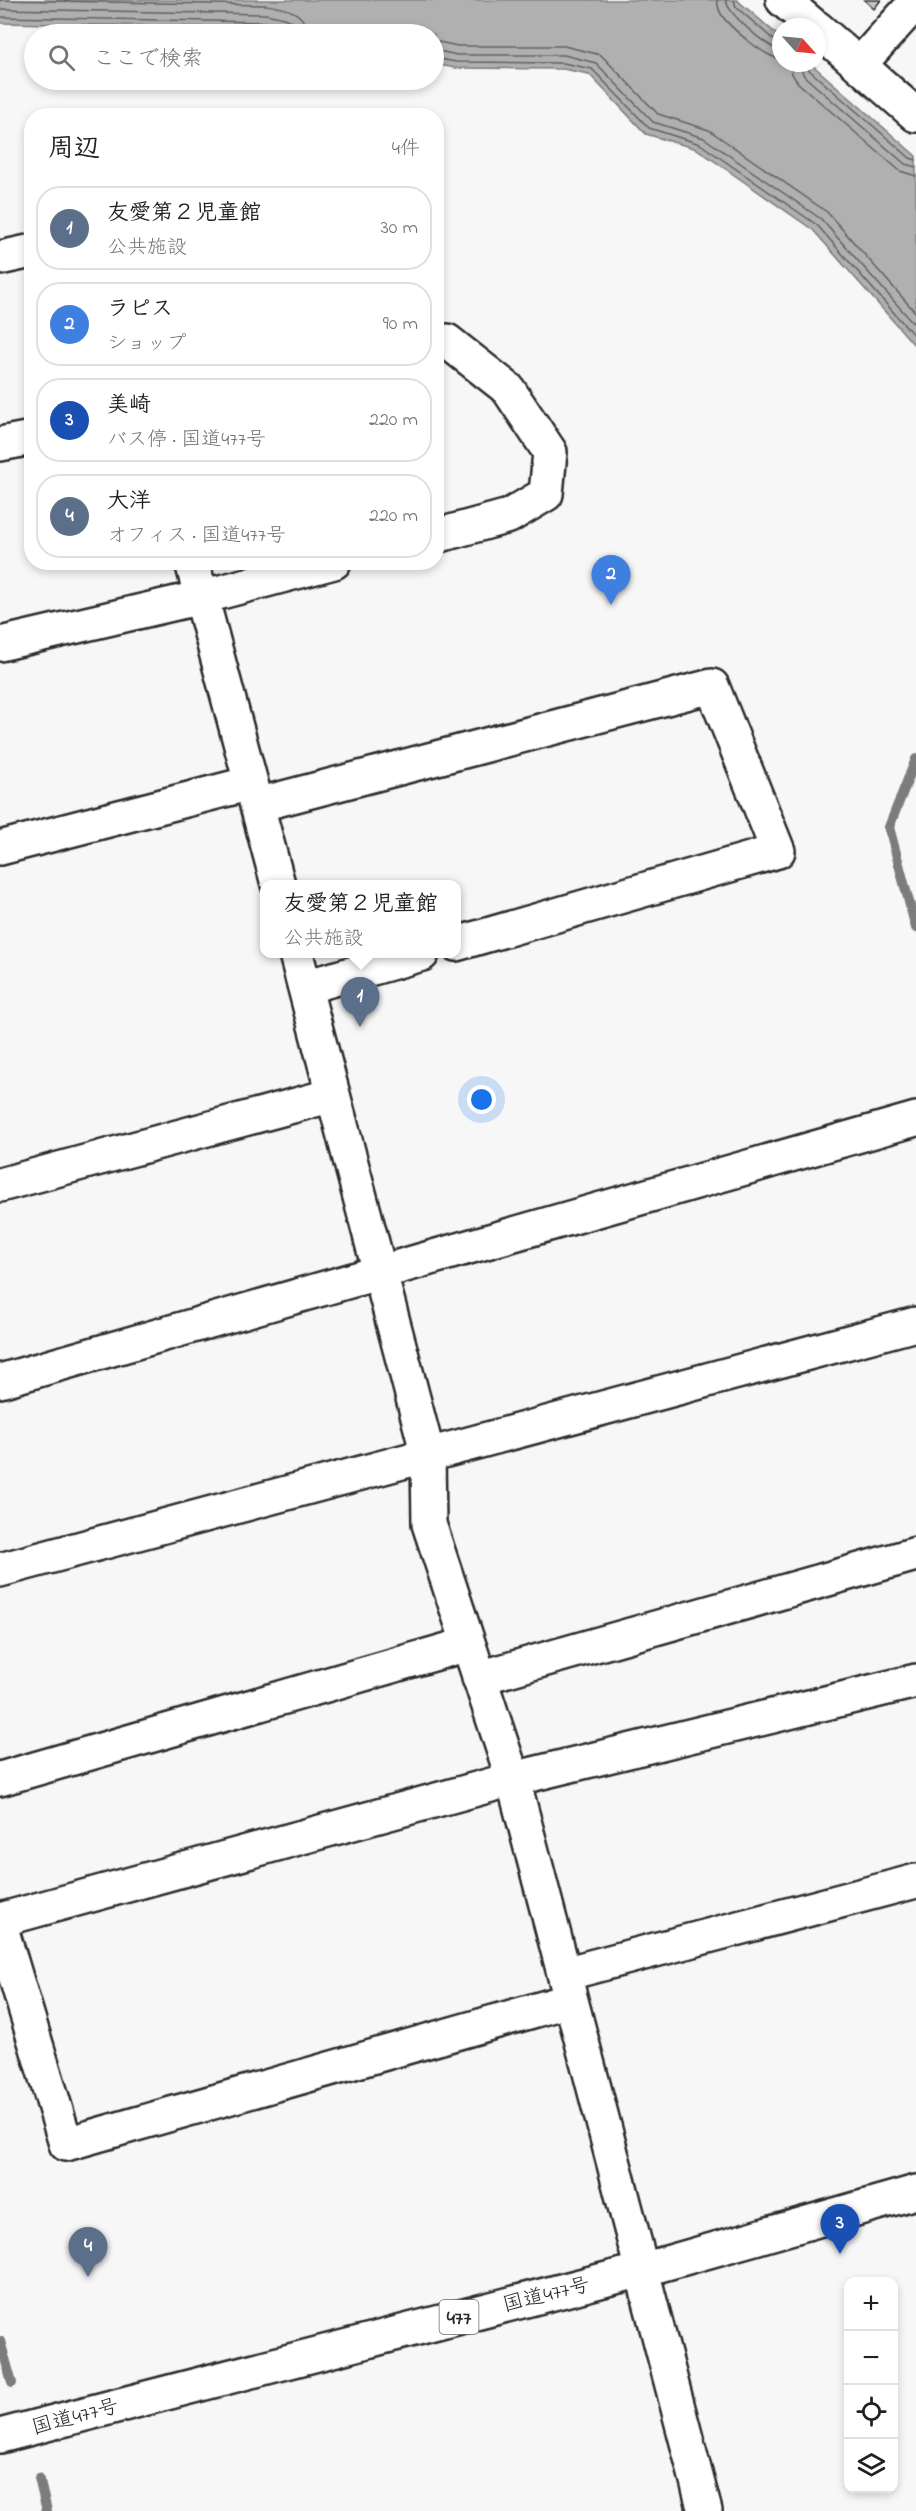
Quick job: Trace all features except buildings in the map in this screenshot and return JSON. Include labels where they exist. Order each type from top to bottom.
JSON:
[{"type":"main road","points":[[783,0],[804,18]]},
{"type":"main road","points":[[860,64],[916,2]]},
{"type":"main road","points":[[826,36],[916,115]]},
{"type":"main road","points":[[0,258],[24,253]]},
{"type":"main road","points":[[444,342],[447,341],[508,389],[550,452],[546,494],[509,516],[444,534]]},
{"type":"main road","points":[[0,444],[24,440]]},
{"type":"main road","points":[[194,570],[277,880]]},
{"type":"main road","points":[[0,644],[202,597],[304,570]]},
{"type":"main road","points":[[0,849],[254,794],[712,686],[778,851],[461,943]]},
{"type":"main road","points":[[297,958],[378,1273],[428,1455],[429,1524],[513,1779],[705,2511]]},
{"type":"main road","points":[[305,987],[408,958]]},
{"type":"main road","points":[[0,1185],[333,1095]]},
{"type":"main road","points":[[0,1381],[916,1119]]},
{"type":"main road","points":[[0,1570],[916,1324]]},
{"type":"main road","points":[[479,1678],[916,1554]]},
{"type":"main road","points":[[0,1779],[468,1644]]},
{"type":"main road","points":[[916,1681],[513,1779],[0,1923],[66,2144],[916,1881]]},
{"type":"main road","name":"国道477号","points":[[0,2436],[642,2270],[916,2192]]},
{"type":"water","points":[[0,0],[737,0],[772,30],[772,72],[820,72],[916,156],[916,347],[813,230],[697,149],[646,134],[589,74],[563,69],[455,68],[444,66],[444,24],[0,23]]},
{"type":"waterway","points":[[916,759],[889,827],[916,928]]},
{"type":"waterway","points":[[0,2341],[12,2383]]},
{"type":"waterway","points":[[39,2478],[47,2511]]},
{"type":"place","name":"ラピス","points":[[611,605]]},
{"type":"place","name":"友愛第２児童館","points":[[360,1027]]},
{"type":"place","name":"美崎","points":[[840,2254]]},
{"type":"place","name":"大洋","points":[[88,2277]]}]
